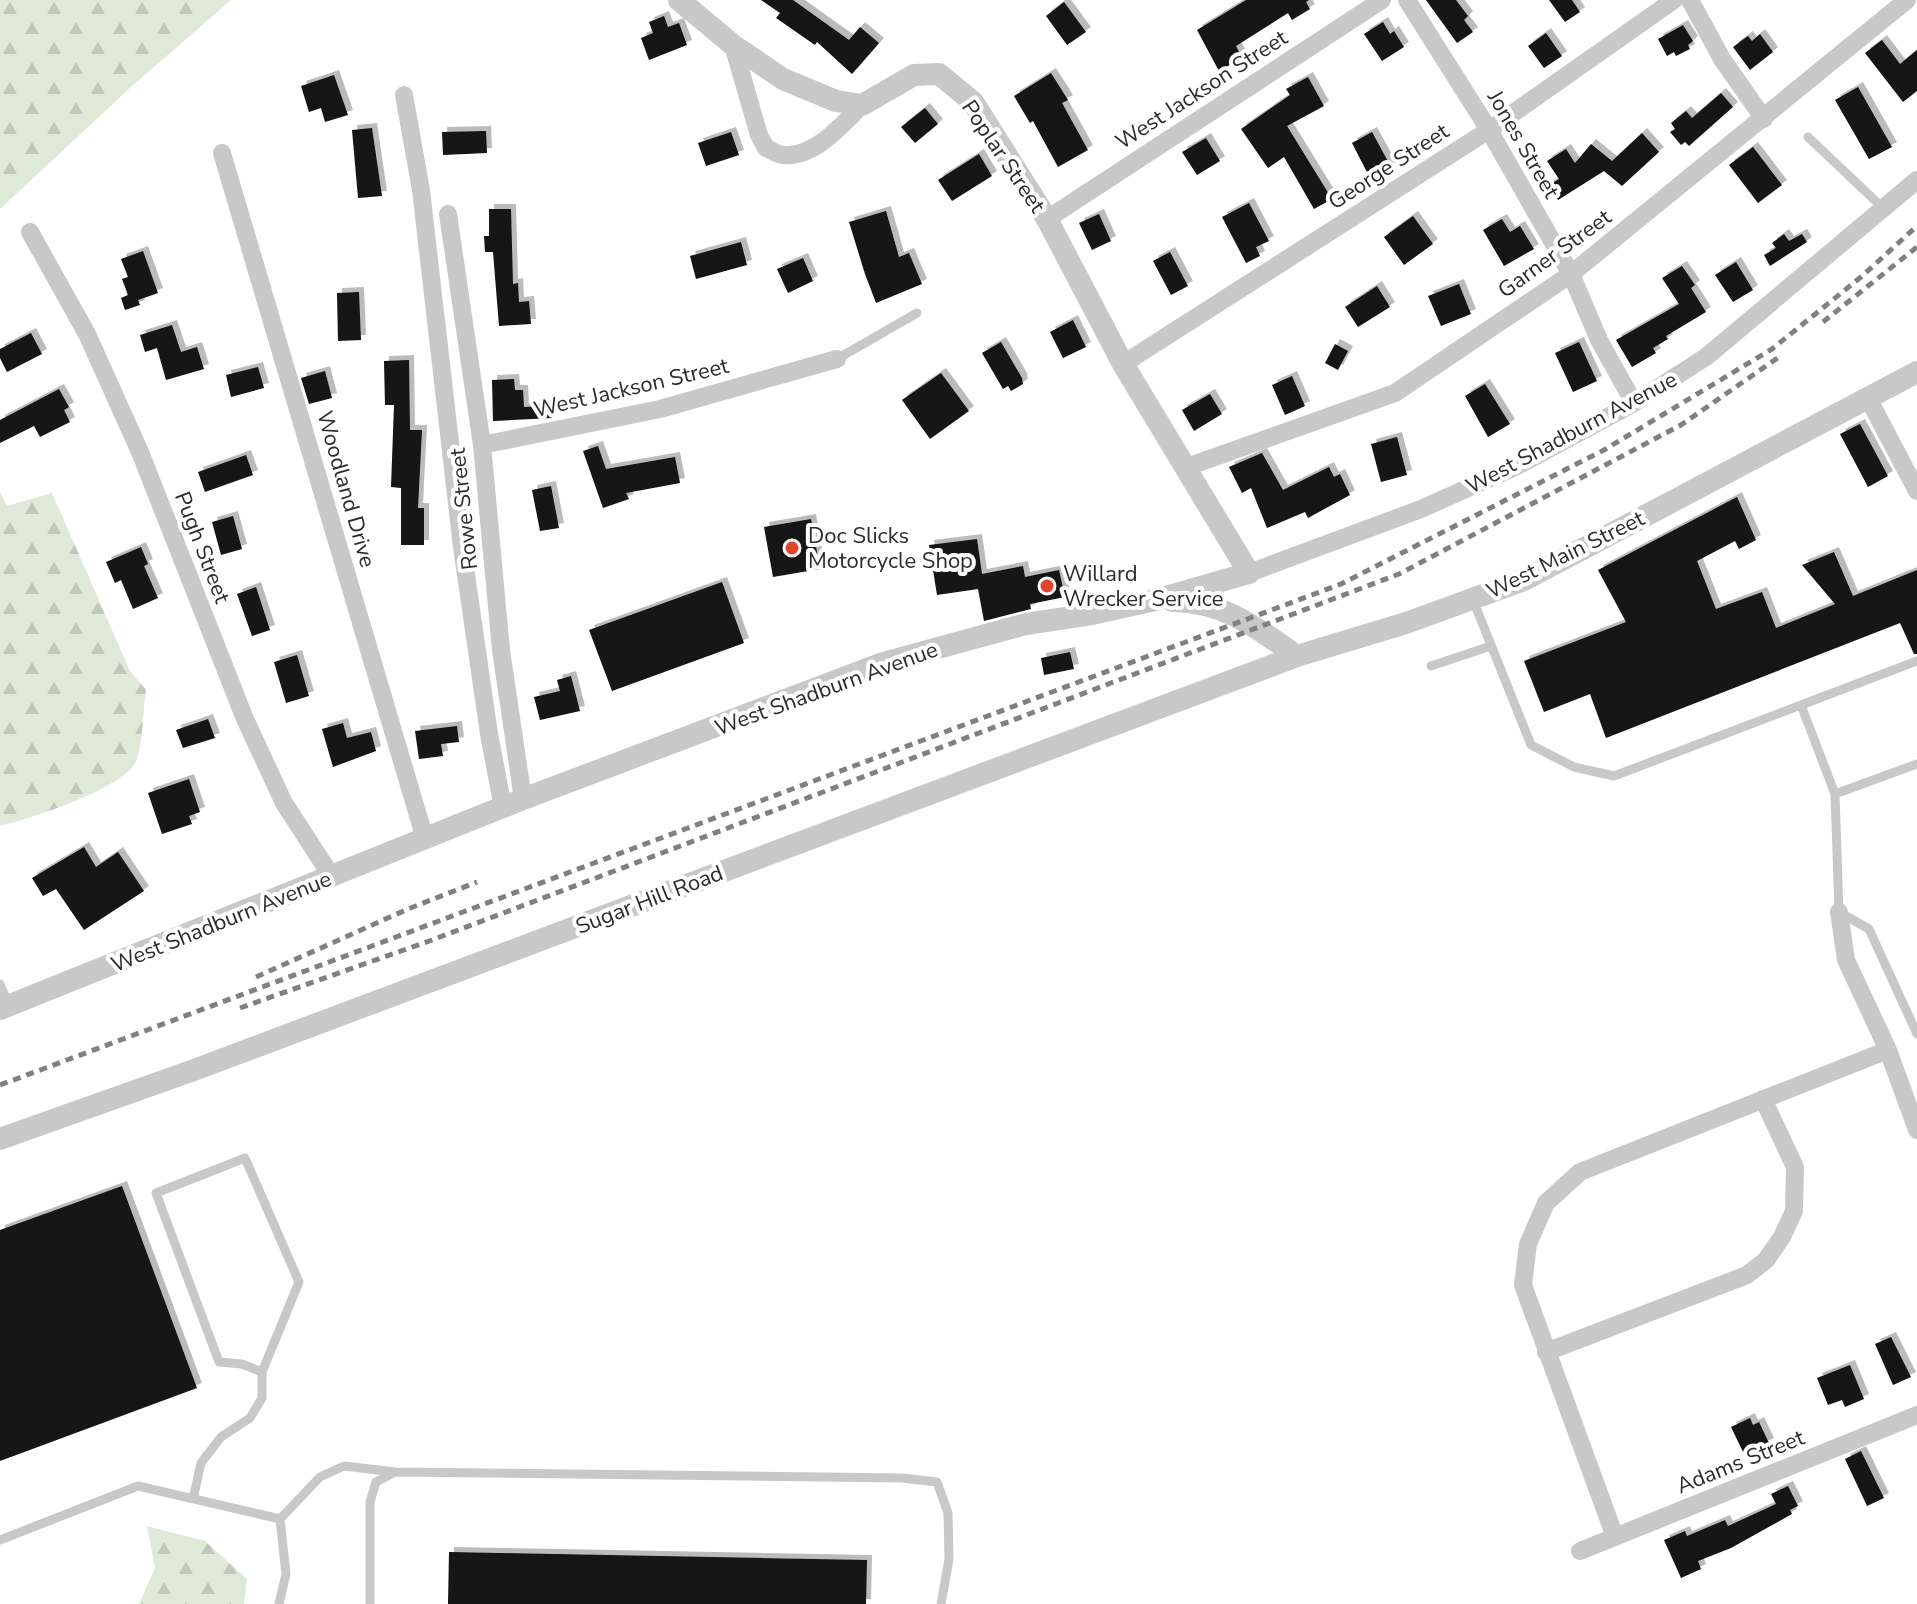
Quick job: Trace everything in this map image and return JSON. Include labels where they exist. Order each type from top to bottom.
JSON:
[{"type":"street","points":[[679,0],[733,45],[783,79],[836,101],[862,105]]},
{"type":"street","name":"West Jackson Street","points":[[1047,219],[1382,0]]},
{"type":"street","name":"Jones Street","points":[[1407,0],[1489,130],[1571,274],[1599,340],[1634,403]]},
{"type":"street","name":"George Street","points":[[1123,364],[1489,130],[1674,0]]},
{"type":"street","points":[[1690,0],[1722,59],[1764,119]]},
{"type":"street","name":"Garner Street","points":[[1184,468],[1395,393],[1571,274],[1907,0]]},
{"type":"street","name":"Poplar Street","points":[[733,45],[759,135],[766,148],[783,156],[807,150],[836,131],[862,105],[914,75],[939,74],[973,102],[1047,219],[1123,364],[1249,573]]},
{"type":"street","points":[[404,95],[421,190],[462,547],[489,734],[513,804]]},
{"type":"street","name":"Woodland Drive","points":[[222,153],[425,839]]},
{"type":"street","name":"West Shadburn Avenue","points":[[4,1008],[513,804],[883,663],[1026,624],[1155,600],[1249,573],[1448,497],[1515,467],[1634,403],[1706,357],[1917,180]]},
{"type":"street","name":"Rowe Street","points":[[448,214],[482,445],[513,804]]},
{"type":"street","name":"Pugh Street","points":[[30,232],[87,334],[140,452],[251,733],[284,803],[332,877]]},
{"type":"street","name":"West Jackson Street","points":[[482,445],[660,409],[837,359]]},
{"type":"street","name":"West Main Street","points":[[1297,656],[1473,600],[1524,580],[1917,372]]},
{"type":"street","points":[[1868,398],[1917,491]]},
{"type":"street","points":[[1155,600],[1200,601],[1256,629],[1297,656]]},
{"type":"street","name":"Sugar Hill Road","points":[[0,1139],[223,1059],[1297,656]]},
{"type":"street","points":[[1839,912],[1846,960],[1888,1050],[1917,1130]]},
{"type":"street","points":[[1615,1537],[1523,1285],[1528,1244],[1546,1203],[1580,1172],[1888,1050]]},
{"type":"street","points":[[1546,1352],[1747,1275],[1766,1260],[1782,1237],[1794,1211],[1795,1167],[1763,1099]]},
{"type":"street","name":"Adams Street","points":[[1580,1551],[1917,1415]]},
{"type":"lane","points":[[1808,137],[1884,209]]},
{"type":"lane","points":[[837,359],[917,313]]},
{"type":"lane","points":[[1473,600],[1531,745],[1574,767],[1614,776],[1917,661]]},
{"type":"lane","points":[[1431,666],[1491,646]]},
{"type":"lane","points":[[1801,705],[1835,794],[1839,912],[1869,929],[1917,1034]]},
{"type":"lane","points":[[1835,794],[1917,764]]},
{"type":"lane","points":[[0,984],[4,1008]]},
{"type":"lane","points":[[193,1499],[201,1463],[221,1437],[250,1418],[262,1398],[262,1372],[299,1282],[245,1158],[156,1193],[219,1362],[242,1364],[262,1372]]},
{"type":"lane","points":[[279,1604],[286,1574],[280,1519],[320,1477],[344,1466],[395,1472],[902,1478],[937,1482],[948,1513],[949,1559],[941,1604]]},
{"type":"lane","points":[[370,1604],[370,1502],[376,1482],[395,1472]]},
{"type":"lane","points":[[0,1540],[138,1486],[280,1519]]},
{"type":"green space","points":[[0,0],[231,0],[132,86],[0,209]]},
{"type":"green space","points":[[0,492],[7,506],[52,493],[130,671],[146,690],[139,752],[129,770],[115,781],[76,801],[0,826]]},
{"type":"green space","points":[[147,1526],[205,1541],[247,1579],[244,1604],[139,1604],[155,1568]]},
{"type":"building","points":[[761,0],[793,0],[849,40],[860,27],[879,43],[852,74],[817,42],[815,45],[776,18],[780,13]]},
{"type":"building","points":[[1246,0],[1309,0],[1306,2],[1310,9],[1292,20],[1288,13],[1236,46],[1242,58],[1219,71],[1197,30]]},
{"type":"building","points":[[1426,0],[1456,0],[1468,16],[1464,20],[1473,32],[1457,43]]},
{"type":"building","points":[[1549,0],[1572,0],[1580,12],[1565,22]]},
{"type":"building","points":[[1064,2],[1086,32],[1067,45],[1046,16]]},
{"type":"building","points":[[664,16],[668,27],[679,23],[687,45],[649,60],[641,38],[653,33],[649,22]]},
{"type":"building","points":[[1383,22],[1390,34],[1394,31],[1404,47],[1382,61],[1364,34]]},
{"type":"building","points":[[1683,25],[1693,41],[1688,45],[1690,49],[1676,56],[1674,52],[1667,56],[1658,39]]},
{"type":"building","points":[[1546,33],[1562,56],[1544,68],[1528,46]]},
{"type":"building","points":[[1760,34],[1773,52],[1750,70],[1733,47],[1748,36],[1752,41]]},
{"type":"building","points":[[1882,40],[1900,64],[1917,50],[1917,91],[1903,102],[1865,53]]},
{"type":"building","points":[[1051,73],[1068,100],[1062,103],[1088,150],[1058,167],[1033,121],[1030,123],[1014,96]]},
{"type":"building","points":[[334,75],[348,115],[325,122],[321,108],[309,112],[301,86]]},
{"type":"building","points":[[1308,77],[1324,106],[1287,126],[1332,199],[1314,209],[1284,157],[1268,168],[1241,129],[1290,95],[1286,89]]},
{"type":"building","points":[[1858,87],[1892,147],[1869,159],[1835,100]]},
{"type":"building","points":[[1721,93],[1733,107],[1689,146],[1685,142],[1681,145],[1670,132],[1675,129],[1671,123],[1686,111],[1692,118]]},
{"type":"building","points":[[925,108],[938,124],[915,143],[901,127]]},
{"type":"building","points":[[372,128],[382,196],[358,198],[352,130]]},
{"type":"building","points":[[486,131],[487,153],[443,155],[442,132]]},
{"type":"building","points":[[731,132],[739,155],[706,166],[698,143]]},
{"type":"building","points":[[1372,132],[1391,167],[1370,178],[1352,143]]},
{"type":"building","points":[[1642,133],[1659,152],[1622,186],[1604,171],[1558,200],[1548,186],[1559,179],[1547,161],[1566,149],[1575,163],[1591,144],[1612,161]]},
{"type":"building","points":[[1206,138],[1220,161],[1197,175],[1182,152]]},
{"type":"building","points":[[1753,147],[1782,185],[1758,203],[1729,165]]},
{"type":"building","points":[[979,154],[992,176],[952,201],[938,180]]},
{"type":"building","points":[[1249,203],[1269,241],[1256,247],[1260,256],[1246,263],[1222,217]]},
{"type":"building","points":[[489,209],[511,209],[513,284],[518,283],[519,302],[529,301],[531,324],[499,326],[493,252],[485,252],[484,236],[489,236]]},
{"type":"building","points":[[886,211],[899,257],[909,253],[922,284],[876,303],[849,222]]},
{"type":"building","points":[[1099,214],[1111,241],[1092,250],[1079,223]]},
{"type":"building","points":[[1413,216],[1433,244],[1404,265],[1384,237]]},
{"type":"building","points":[[1502,219],[1510,232],[1520,226],[1534,249],[1504,266],[1483,230]]},
{"type":"building","points":[[1784,234],[1789,241],[1802,234],[1807,242],[1770,266],[1764,255],[1776,248],[1772,243]]},
{"type":"building","points":[[741,242],[747,265],[696,279],[690,256]]},
{"type":"building","points":[[143,251],[158,293],[138,300],[140,305],[125,310],[121,298],[128,295],[122,279],[128,277],[121,259]]},
{"type":"building","points":[[1170,252],[1188,286],[1171,295],[1153,261]]},
{"type":"building","points":[[803,258],[813,281],[788,293],[777,269]]},
{"type":"building","points":[[1736,262],[1753,290],[1733,302],[1715,275]]},
{"type":"building","points":[[1682,266],[1695,285],[1691,288],[1706,312],[1666,336],[1668,339],[1653,348],[1656,353],[1632,367],[1616,340],[1679,304],[1662,278]]},
{"type":"building","points":[[1459,284],[1471,314],[1441,326],[1428,296]]},
{"type":"building","points":[[1377,286],[1390,307],[1358,327],[1345,307]]},
{"type":"building","points":[[359,292],[361,340],[338,341],[337,293]]},
{"type":"building","points":[[1073,320],[1086,347],[1063,358],[1050,332]]},
{"type":"building","points":[[172,325],[181,352],[197,347],[204,369],[166,380],[157,348],[145,352],[140,335]]},
{"type":"building","points":[[31,333],[42,354],[7,372],[0,358],[0,349]]},
{"type":"building","points":[[1001,342],[1022,378],[1023,384],[1011,391],[1008,386],[1003,389],[982,353]]},
{"type":"building","points":[[1579,342],[1597,381],[1573,392],[1555,353]]},
{"type":"building","points":[[1335,344],[1348,351],[1338,370],[1325,363]]},
{"type":"building","points":[[409,360],[410,430],[422,430],[418,508],[424,508],[424,545],[401,545],[401,488],[391,487],[394,405],[385,405],[384,361]]},
{"type":"building","points":[[258,367],[264,388],[231,397],[226,375]]},
{"type":"building","points":[[325,371],[332,398],[309,404],[301,378]]},
{"type":"building","points":[[941,373],[969,411],[930,439],[902,400]]},
{"type":"building","points":[[1292,376],[1305,406],[1285,415],[1272,385]]},
{"type":"building","points":[[514,379],[515,390],[523,390],[524,407],[552,406],[552,418],[493,421],[492,380]]},
{"type":"building","points":[[1485,384],[1510,424],[1488,437],[1465,396]]},
{"type":"building","points":[[59,389],[69,407],[64,410],[70,422],[40,437],[34,426],[0,443],[0,420]]},
{"type":"building","points":[[1210,394],[1222,414],[1194,431],[1182,410]]},
{"type":"building","points":[[1860,424],[1888,476],[1868,487],[1840,434]]},
{"type":"building","points":[[1397,437],[1407,475],[1381,482],[1371,444]]},
{"type":"building","points":[[598,446],[606,469],[675,457],[680,483],[626,493],[629,499],[603,508],[583,451]]},
{"type":"building","points":[[1262,453],[1283,490],[1329,467],[1334,477],[1340,474],[1350,495],[1308,518],[1305,512],[1267,528],[1251,488],[1242,493],[1229,467]]},
{"type":"building","points":[[246,455],[253,475],[205,492],[198,472]]},
{"type":"building","points":[[551,486],[559,528],[540,531],[532,490]]},
{"type":"building","points":[[1737,497],[1756,540],[1739,549],[1735,541],[1697,561],[1716,609],[1762,592],[1776,628],[1835,604],[1802,565],[1834,552],[1853,596],[1917,570],[1917,654],[1914,654],[1900,623],[1606,738],[1590,694],[1544,712],[1524,661],[1626,622],[1598,570]]},
{"type":"building","points":[[233,516],[242,549],[221,555],[212,522]]},
{"type":"building","name":"Doc Slicks Motorcycle Shop","points":[[811,519],[820,569],[773,577],[764,527]]},
{"type":"building","points":[[977,539],[982,574],[1023,566],[1025,577],[1059,570],[1065,597],[1030,604],[1031,609],[984,621],[978,589],[937,595],[929,545]]},
{"type":"building","points":[[141,547],[148,564],[144,566],[158,598],[133,609],[121,580],[115,583],[106,562]]},
{"type":"building","points":[[722,582],[744,643],[612,691],[589,630]]},
{"type":"building","points":[[256,587],[270,630],[252,636],[237,594]]},
{"type":"building","points":[[1070,652],[1074,669],[1044,675],[1041,658]]},
{"type":"building","points":[[297,655],[309,696],[286,703],[274,662]]},
{"type":"building","points":[[571,676],[580,711],[540,720],[534,697],[560,691],[557,680]]},
{"type":"building","points":[[208,719],[215,738],[183,748],[176,730]]},
{"type":"building","points":[[343,723],[347,738],[371,732],[376,751],[333,767],[322,729]]},
{"type":"building","points":[[457,726],[459,742],[441,744],[443,756],[419,759],[415,731]]},
{"type":"building","points":[[189,779],[200,812],[189,816],[192,824],[162,834],[148,793]]},
{"type":"building","points":[[84,847],[96,867],[118,852],[144,891],[84,930],[56,889],[43,896],[32,878]]},
{"type":"building","points":[[122,1186],[197,1388],[0,1461],[0,1230]]},
{"type":"building","points":[[1891,1337],[1911,1377],[1893,1385],[1875,1344]]},
{"type":"building","points":[[1850,1365],[1864,1399],[1845,1407],[1842,1400],[1828,1405],[1817,1378]]},
{"type":"building","points":[[1750,1418],[1753,1425],[1759,1422],[1769,1443],[1744,1454],[1731,1427]]},
{"type":"building","points":[[1861,1451],[1884,1498],[1867,1506],[1845,1459]]},
{"type":"building","points":[[1788,1486],[1798,1506],[1790,1510],[1792,1514],[1731,1548],[1698,1561],[1701,1569],[1681,1578],[1664,1540],[1685,1531],[1687,1536],[1725,1520],[1728,1526],[1776,1504],[1771,1494]]},
{"type":"building","points":[[449,1552],[867,1560],[866,1604],[448,1604]]},
{"type":"railway","points":[[0,1085],[1341,584],[1604,450],[1772,349],[1861,277],[1917,226]]},
{"type":"railway","points":[[1823,322],[1917,247]]},
{"type":"railway","points":[[240,1008],[432,940],[1399,574],[1681,425],[1779,357]]},
{"type":"railway","points":[[256,977],[408,909],[477,882]]},
{"type":"place","name":"Doc Slicks Motorcycle Shop","points":[[792,548]]},
{"type":"place","name":"Willard Wrecker Service","points":[[1047,586]]}]
